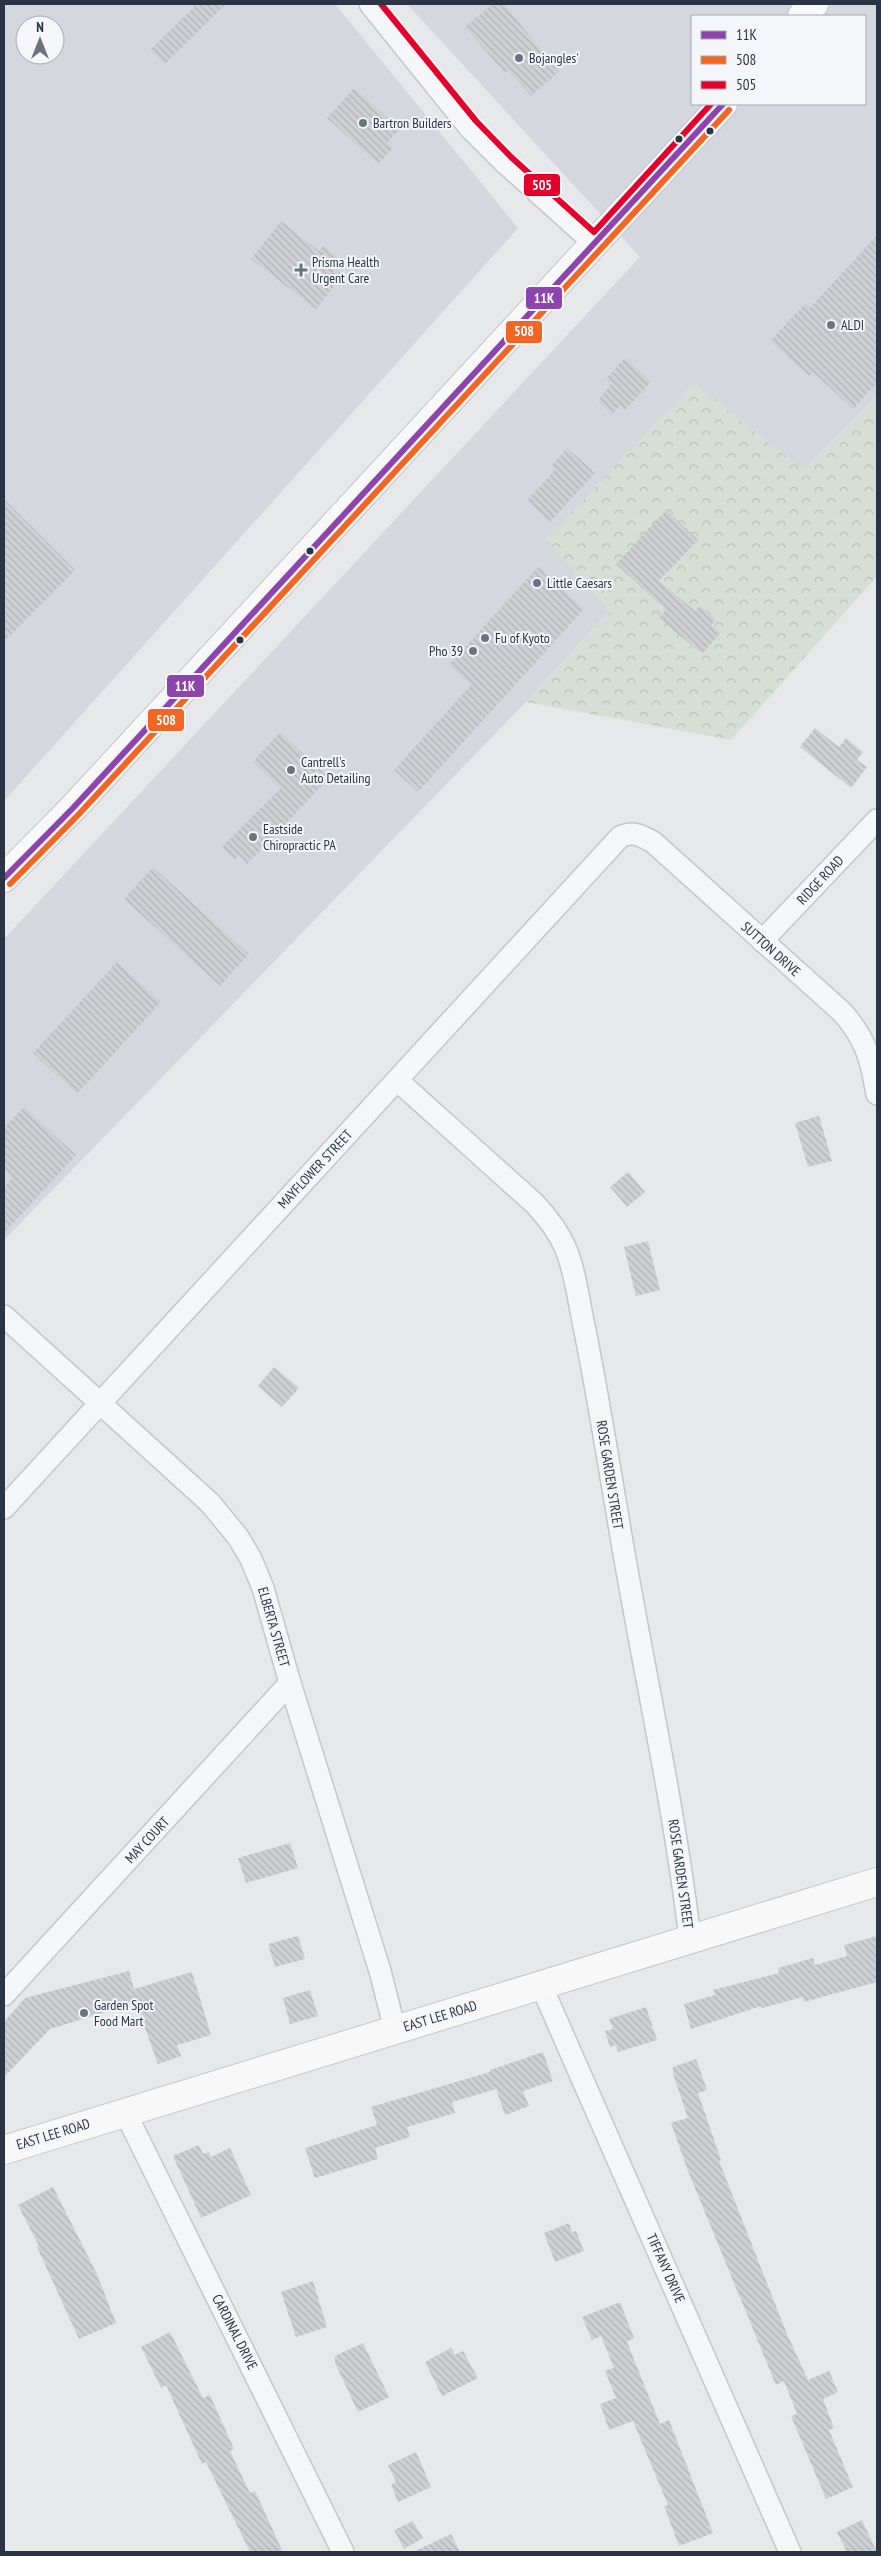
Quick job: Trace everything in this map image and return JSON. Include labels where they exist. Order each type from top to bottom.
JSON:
[{"type":"main road","points":[[803,15],[814,4]]},
{"type":"main road","points":[[4,878],[73,808],[722,105]]},
{"type":"main road","name":"EAST LEE ROAD","points":[[8,2144],[125,2112],[877,1882]]},
{"type":"street","points":[[370,4],[469,127],[505,163],[595,244]]},
{"type":"street","name":"RIDGE ROAD","points":[[762,941],[877,820]]},
{"type":"street","name":"SUTTON DRIVE","points":[[628,833],[639,834],[653,842],[842,1012],[856,1028],[865,1043],[872,1066],[877,1094]]},
{"type":"street","name":"MAYFLOWER STREET","points":[[4,1508],[612,844],[628,833]]},
{"type":"street","name":"ROSE GARDEN STREET","points":[[397,1080],[534,1204],[548,1219],[565,1247],[571,1265],[592,1362],[624,1556],[654,1709],[681,1866],[690,1939]]},
{"type":"street","name":"ELBERTA STREET","points":[[4,1316],[210,1503],[238,1537],[251,1559],[263,1588],[290,1684],[380,1971],[395,2030]]},
{"type":"street","name":"MAY COURT","points":[[4,1996],[290,1684]]},
{"type":"street","name":"TIFFANY DRIVE","points":[[541,1984],[790,2552]]},
{"type":"street","name":"CARDINAL DRIVE","points":[[125,2112],[343,2552]]},
{"type":"shaded area","points":[[4,4],[335,4],[518,228],[4,801]]},
{"type":"shaded area","points":[[407,4],[877,4],[877,397],[803,470],[694,383],[547,539],[610,611],[526,702],[4,1240],[4,939],[640,257]]},
{"type":"green space","points":[[694,383],[803,470],[877,397],[877,576],[731,740],[526,702],[610,612],[546,539]]},
{"type":"building","points":[[197,4],[226,4],[165,64],[150,50]]},
{"type":"building","name":"Bojangles'","points":[[493,4],[504,4],[559,72],[531,96],[508,70],[505,73],[465,27]]},
{"type":"building","name":"Bartron Builders","points":[[354,88],[400,129],[387,143],[393,148],[378,164],[327,118]]},
{"type":"building","name":"Prisma Health Urgent Care","points":[[281,221],[319,251],[323,246],[337,256],[330,265],[343,275],[316,309],[251,259]]},
{"type":"building","name":"ALDI","points":[[877,235],[877,383],[853,409],[813,372],[809,376],[770,341],[805,304],[810,308]]},
{"type":"building","points":[[625,358],[651,382],[625,410],[621,405],[612,415],[598,401],[611,384],[606,379]]},
{"type":"building","points":[[567,448],[595,473],[550,522],[527,501],[555,470],[551,466]]},
{"type":"building","points":[[4,499],[75,570],[4,642]]},
{"type":"building","points":[[666,510],[698,540],[659,581],[695,611],[700,606],[716,620],[711,625],[720,633],[702,654],[659,618],[666,610],[616,564]]},
{"type":"building","points":[[538,567],[584,609],[418,792],[394,770],[471,685],[449,665]]},
{"type":"building","points":[[815,728],[839,747],[846,738],[863,752],[857,760],[867,767],[851,788],[800,747]]},
{"type":"building","points":[[280,732],[329,778],[247,864],[239,855],[235,860],[222,847],[281,788],[253,762]]},
{"type":"building","points":[[153,867],[249,954],[220,986],[124,899]]},
{"type":"building","points":[[117,962],[161,1002],[77,1094],[33,1053]]},
{"type":"building","points":[[24,1107],[76,1155],[4,1233],[4,1188],[13,1177],[4,1168],[4,1128]]},
{"type":"building","points":[[819,1116],[832,1161],[808,1167],[795,1123]]},
{"type":"building","points":[[628,1172],[645,1192],[627,1207],[610,1187]]},
{"type":"building","points":[[648,1241],[660,1290],[636,1296],[624,1247]]},
{"type":"building","points":[[274,1367],[299,1388],[282,1407],[258,1386]]},
{"type":"building","points":[[290,1843],[298,1868],[246,1883],[238,1858]]},
{"type":"building","points":[[298,1936],[305,1959],[275,1967],[268,1944]]},
{"type":"building","points":[[877,1936],[877,1982],[804,2002],[803,1997],[762,2008],[761,2006],[691,2029],[684,2004],[715,1995],[713,1990],[779,1973],[778,1968],[813,1958],[815,1965],[847,1956],[844,1945]]},
{"type":"building","points":[[129,1971],[134,1989],[192,1972],[211,2035],[177,2045],[181,2056],[158,2064],[136,2003],[50,2029],[4,2077],[4,2022],[25,1998]]},
{"type":"building","points":[[310,1990],[318,2016],[290,2024],[283,1998]]},
{"type":"building","points":[[646,2007],[657,2040],[618,2052],[616,2045],[610,2047],[605,2031],[613,2029],[609,2019]]},
{"type":"building","points":[[543,2052],[553,2081],[523,2091],[529,2106],[505,2115],[496,2089],[452,2102],[455,2113],[407,2127],[410,2137],[375,2148],[378,2159],[315,2178],[305,2148],[377,2125],[371,2107],[490,2072],[490,2070]]},
{"type":"building","points":[[696,2059],[707,2090],[698,2093],[721,2160],[719,2161],[787,2334],[808,2380],[829,2371],[838,2392],[823,2399],[834,2428],[829,2430],[853,2487],[826,2499],[791,2416],[797,2414],[784,2381],[776,2385],[688,2171],[671,2123],[688,2118],[673,2074],[673,2067]]},
{"type":"building","points":[[199,2145],[203,2154],[209,2152],[211,2157],[230,2148],[251,2195],[201,2218],[173,2156]]},
{"type":"building","points":[[53,2187],[96,2272],[116,2323],[79,2339],[37,2247],[39,2246],[18,2205]]},
{"type":"building","points":[[569,2223],[572,2232],[576,2231],[584,2251],[555,2262],[544,2233]]},
{"type":"building","points":[[313,2281],[327,2327],[296,2337],[281,2292]]},
{"type":"building","points":[[620,2302],[634,2338],[627,2342],[660,2424],[669,2420],[713,2533],[679,2546],[664,2506],[668,2505],[633,2421],[609,2430],[600,2404],[616,2398],[605,2371],[614,2368],[601,2336],[592,2340],[582,2317]]},
{"type":"building","points":[[170,2332],[203,2398],[210,2395],[234,2449],[230,2451],[250,2493],[255,2491],[283,2552],[250,2552],[206,2462],[202,2464],[166,2385],[161,2388],[141,2347]]},
{"type":"building","points":[[363,2343],[389,2397],[358,2412],[335,2363],[335,2356]]},
{"type":"building","points":[[451,2348],[455,2355],[463,2351],[478,2378],[442,2396],[425,2362]]},
{"type":"building","points":[[416,2452],[431,2487],[398,2502],[391,2485],[396,2482],[388,2465]]},
{"type":"building","points":[[862,2520],[877,2552],[847,2552],[837,2532]]},
{"type":"building","points":[[413,2521],[423,2538],[404,2549],[394,2530]]},
{"type":"building","points":[[451,2534],[460,2552],[413,2552]]},
{"type":"transit line","name":"505","points":[[381,4],[476,121],[511,157],[594,232],[710,105]]},
{"type":"transit line","name":"11K","points":[[4,878],[73,808],[722,105]]},
{"type":"transit line","name":"508","points":[[10,884],[79,814],[729,110]]},
{"type":"place","name":"Bojangles'","points":[[519,58]]},
{"type":"place","name":"Bartron Builders","points":[[363,123]]},
{"type":"place","name":"Prisma Health Urgent Care","points":[[301,270]]},
{"type":"place","name":"ALDI","points":[[831,325]]},
{"type":"place","name":"Little Caesars","points":[[537,583]]},
{"type":"place","name":"Fu of Kyoto","points":[[485,638]]},
{"type":"place","name":"Pho 39","points":[[473,651]]},
{"type":"place","name":"Cantrell's Auto Detailing","points":[[291,770]]},
{"type":"place","name":"Eastside Chiropractic PA","points":[[253,837]]},
{"type":"place","name":"Garden Spot Food Mart","points":[[84,2013]]}]
